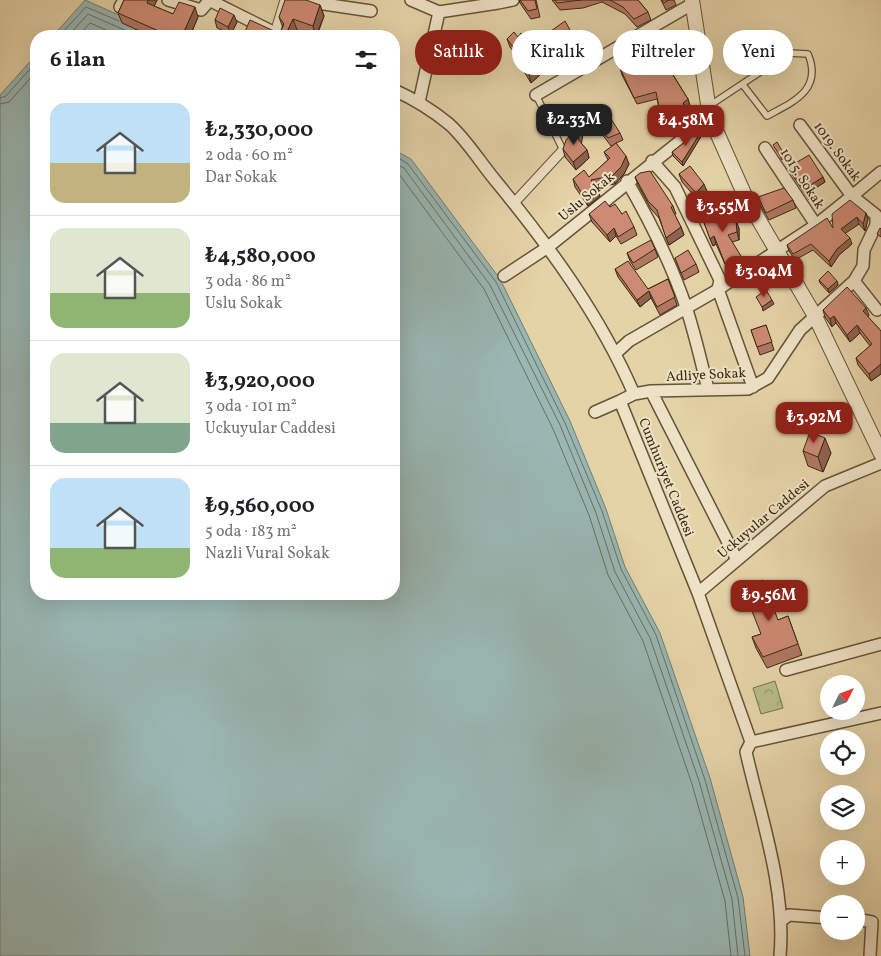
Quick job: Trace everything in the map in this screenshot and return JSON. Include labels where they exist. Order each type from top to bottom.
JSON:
[{"type":"street","points":[[168,0],[201,10],[209,0],[268,30]]},
{"type":"street","points":[[279,30],[285,0]]},
{"type":"street","points":[[297,0],[371,11]]},
{"type":"street","points":[[410,0],[439,12],[513,0]]},
{"type":"street","points":[[536,95],[692,2],[708,112],[746,198],[815,316],[881,454]]},
{"type":"street","points":[[419,102],[439,12]]},
{"type":"street","points":[[400,93],[419,102],[450,125],[548,247],[616,353],[634,394],[595,412]]},
{"type":"street","name":"Uslu Sokak","points":[[504,276],[548,247],[708,112]]},
{"type":"street","name":"1019. Sokak","points":[[800,125],[852,196]]},
{"type":"street","name":"1015. Sokak","points":[[766,148],[816,224]]},
{"type":"street","points":[[514,203],[563,150]]},
{"type":"street","points":[[652,161],[675,187],[720,280],[718,289],[753,387]]},
{"type":"street","points":[[616,353],[629,342],[718,289],[816,224],[881,172]]},
{"type":"street","points":[[627,181],[646,215],[686,307],[708,389]]},
{"type":"street","name":"Adliye Sokak","points":[[634,394],[651,391],[753,387],[768,378],[800,330],[854,281],[863,266],[864,250],[876,225],[876,215],[852,196]]},
{"type":"street","points":[[854,281],[876,310]]},
{"type":"street","points":[[651,391],[737,560]]},
{"type":"street","name":"Cumhuriyet Caddesi","points":[[620,401],[698,594],[751,742],[746,752],[773,868],[782,920],[780,956]]},
{"type":"street","name":"Uckuyular Caddesi","points":[[698,594],[824,486],[881,463]]},
{"type":"street","points":[[786,670],[881,644]]},
{"type":"street","points":[[751,742],[881,713]]},
{"type":"street","points":[[782,920],[789,915],[820,917]]},
{"type":"street","points":[[865,921],[872,922],[870,956]]},
{"type":"lane","points":[[708,112],[743,85],[789,53],[808,54],[813,66],[808,89],[799,98],[767,116],[743,85]]},
{"type":"lane","points":[[536,95],[563,150]]},
{"type":"green space","points":[[775,681],[783,708],[761,714],[753,688]]},
{"type":"water","points":[[85,0],[152,30],[58,30]]},
{"type":"water","points":[[30,62],[30,600],[400,600],[400,153],[411,159],[500,279],[570,421],[606,509],[625,567],[660,633],[710,778],[743,897],[750,956],[0,956],[0,95]]},
{"type":"building","points":[[124,0],[148,0],[147,3],[173,14],[179,2],[195,7],[185,30],[156,30],[118,13]]},
{"type":"building","points":[[285,0],[306,0],[320,5],[313,26],[293,19],[288,30],[281,30],[284,24],[279,17]]},
{"type":"building","points":[[520,0],[535,0],[537,9],[528,11]]},
{"type":"building","points":[[555,0],[581,0],[557,3]]},
{"type":"building","points":[[610,0],[638,0],[648,12],[634,19],[623,7]]},
{"type":"building","points":[[220,8],[234,15],[228,27],[215,20]]},
{"type":"building","points":[[250,20],[272,30],[246,30]]},
{"type":"building","points":[[565,21],[570,30],[552,30]]},
{"type":"building","points":[[512,34],[512,46],[507,39]]},
{"type":"building","points":[[623,75],[673,75],[688,99],[683,103],[686,110],[669,122],[659,107],[656,92],[634,98]]},
{"type":"building","points":[[604,108],[620,133],[608,138],[592,118]]},
{"type":"building","points":[[580,125],[578,139],[587,150],[573,162],[563,149],[566,140]]},
{"type":"building","points":[[704,127],[682,162],[672,152]]},
{"type":"building","points":[[777,142],[784,154],[780,156],[773,145]]},
{"type":"building","points":[[616,143],[626,156],[621,167],[612,176],[591,180],[597,188],[585,198],[573,179],[584,170],[589,177],[610,158],[604,152]]},
{"type":"building","points":[[809,155],[823,177],[806,188],[810,193],[807,195],[789,167]]},
{"type":"building","points":[[690,166],[704,184],[696,193],[679,174]]},
{"type":"building","points":[[650,171],[673,206],[671,207],[681,227],[666,238],[657,210],[648,201],[635,177],[640,173]]},
{"type":"building","points":[[784,188],[793,200],[766,213],[758,197]]},
{"type":"building","points":[[850,200],[866,213],[863,224],[857,217],[841,229],[850,238],[837,249],[829,261],[811,244],[793,254],[787,245],[827,218],[833,228],[832,214]]},
{"type":"building","points":[[605,201],[610,207],[615,204],[622,214],[626,211],[634,227],[618,237],[614,228],[607,235],[589,214]]},
{"type":"building","points":[[727,205],[736,220],[737,232],[728,235],[741,256],[726,266],[714,236],[710,239],[703,220]]},
{"type":"building","points":[[881,229],[881,237],[877,234]]},
{"type":"building","points":[[651,240],[655,249],[633,263],[627,253]]},
{"type":"building","points":[[688,250],[696,264],[681,273],[675,258]]},
{"type":"building","points":[[628,261],[648,289],[668,279],[675,297],[657,307],[649,291],[637,300],[615,269]]},
{"type":"building","points":[[828,271],[837,281],[828,289],[819,280]]},
{"type":"building","points":[[847,287],[866,308],[863,311],[881,331],[881,364],[869,374],[856,358],[872,344],[857,325],[847,335],[834,316],[830,319],[823,310]]},
{"type":"building","points":[[766,290],[772,300],[762,307],[756,297]]},
{"type":"building","points":[[766,325],[772,342],[757,347],[751,330]]},
{"type":"building","points":[[810,432],[825,438],[818,457],[803,451]]},
{"type":"building","points":[[763,580],[778,620],[788,616],[798,644],[763,657],[752,637],[761,634],[743,588]]}]
